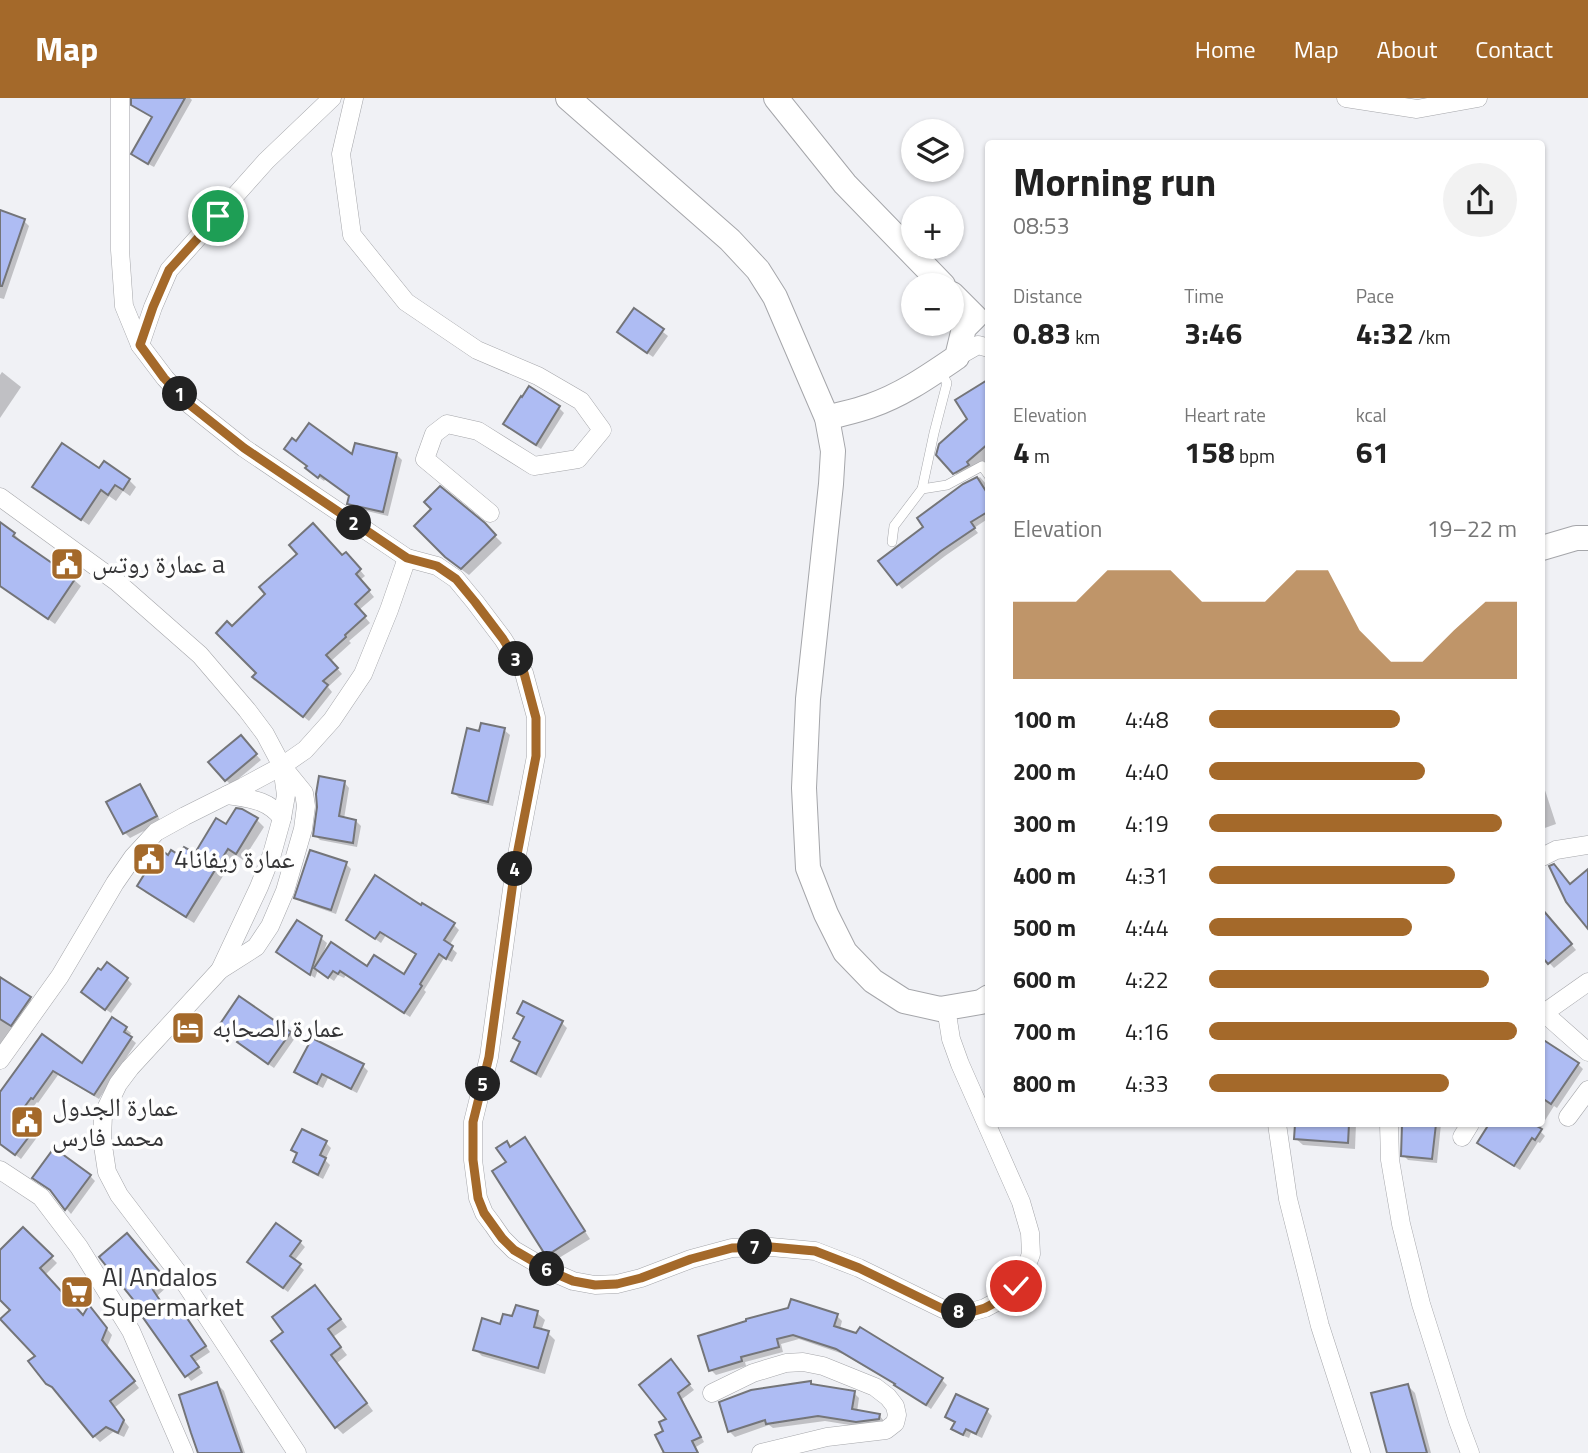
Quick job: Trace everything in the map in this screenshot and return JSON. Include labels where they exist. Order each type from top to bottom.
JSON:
[{"type":"street","points":[[120,98],[120,250],[124,306],[140,345],[164,378],[190,405],[244,448],[407,558],[437,566],[456,579],[503,639],[524,673],[536,718],[536,756],[516,860],[489,1057],[473,1122],[473,1160],[478,1198],[484,1213],[502,1238],[514,1250],[550,1271],[573,1281],[595,1285],[617,1284],[641,1278],[691,1259],[732,1248],[771,1247],[815,1251],[859,1268],[943,1309],[968,1313],[1000,1300],[1016,1286],[1031,1254],[1030,1233],[1021,1202],[988,1127]]},
{"type":"street","points":[[569,98],[730,240],[758,270],[775,297],[827,418],[833,451],[831,484],[808,699],[804,788],[808,868],[826,914],[845,952],[873,981],[904,1001],[940,1009],[985,1000]]},
{"type":"street","points":[[758,98],[834,194],[910,273]]},
{"type":"street","points":[[776,98],[845,184],[931,273]]},
{"type":"street","points":[[1346,98],[1418,109],[1478,98]]},
{"type":"street","points":[[140,345],[169,270],[266,161],[326,103],[353,105],[341,155],[352,235],[406,302],[477,350],[538,376],[581,401],[602,430],[578,459],[534,466],[478,431],[447,424],[434,434],[425,459],[490,513]]},
{"type":"street","points":[[948,363],[970,321]]},
{"type":"street","points":[[827,418],[869,407],[894,396],[978,345],[985,347]]},
{"type":"street","points":[[0,497],[117,582],[200,655],[247,710],[265,734],[282,766],[304,793],[306,806],[303,829],[285,891],[270,926],[256,947],[220,970],[130,1068],[118,1084],[103,1115],[102,1139],[107,1172],[119,1195],[179,1274],[297,1453]]},
{"type":"street","points":[[1545,547],[1576,538],[1588,538]]},
{"type":"street","points":[[0,1060],[60,976],[133,857],[156,832],[282,766],[305,750],[332,720],[363,674],[407,558]]},
{"type":"street","points":[[220,970],[260,887],[272,854],[286,795],[282,766]]},
{"type":"street","points":[[227,795],[266,803],[282,818]]},
{"type":"street","points":[[1545,856],[1556,850],[1588,845]]},
{"type":"street","points":[[1545,1013],[1588,982]]},
{"type":"street","points":[[946,1008],[951,1039],[985,1119]]},
{"type":"street","points":[[1545,1016],[1588,1052]]},
{"type":"street","points":[[1568,1117],[1588,1090]]},
{"type":"street","points":[[1277,1127],[1288,1199],[1320,1326],[1361,1453]]},
{"type":"street","points":[[1389,1127],[1390,1160],[1401,1224],[1421,1304],[1470,1453]]},
{"type":"street","points":[[0,1170],[41,1197],[79,1247],[131,1331],[184,1453]]},
{"type":"street","points":[[712,1393],[753,1373],[786,1363],[803,1362],[823,1366],[875,1387],[895,1406],[895,1423],[886,1430],[827,1437],[761,1453]]},
{"type":"lane","points":[[892,542],[894,526],[922,489],[947,383],[948,363]]},
{"type":"lane","points":[[922,489],[947,485],[982,466],[985,471]]},
{"type":"building","points":[[131,98],[185,98],[148,164],[131,154],[152,117],[131,105]]},
{"type":"building","points":[[0,210],[25,219],[2,286],[0,286]]},
{"type":"building","points":[[634,308],[664,329],[647,353],[617,332]]},
{"type":"building","points":[[985,381],[985,446],[967,462],[969,465],[953,474],[936,455],[939,444],[967,419],[955,400]]},
{"type":"building","points":[[529,386],[560,406],[536,445],[503,424]]},
{"type":"building","points":[[309,423],[352,454],[355,443],[397,453],[383,512],[347,504],[349,496],[320,475],[318,478],[284,449],[292,438],[296,441]]},
{"type":"building","points":[[62,443],[99,468],[104,461],[130,479],[123,490],[115,485],[108,495],[101,490],[81,520],[32,487]]},
{"type":"building","points":[[977,477],[985,490],[985,513],[971,522],[975,528],[897,585],[878,561],[923,527],[917,518],[963,484]]},
{"type":"building","points":[[440,486],[496,535],[461,569],[414,526],[431,509],[424,502]]},
{"type":"building","points":[[0,522],[15,533],[13,536],[75,579],[48,619],[0,586]]},
{"type":"building","points":[[313,523],[342,555],[346,552],[361,569],[356,574],[370,590],[355,604],[366,616],[326,655],[338,668],[323,681],[328,685],[303,717],[252,677],[256,673],[216,633],[227,621],[232,626],[265,594],[259,587],[297,554],[289,545]]},
{"type":"building","points":[[481,723],[505,728],[488,802],[452,793],[467,728],[479,731]]},
{"type":"building","points":[[241,735],[257,754],[225,781],[208,762]]},
{"type":"building","points":[[319,776],[345,781],[339,816],[356,820],[353,843],[313,836]]},
{"type":"building","points":[[140,784],[157,816],[123,834],[106,802]]},
{"type":"building","points":[[236,808],[258,818],[236,854],[228,849],[186,917],[137,886],[160,849],[168,855],[171,850],[179,855],[184,847],[195,853],[216,818],[226,824]]},
{"type":"building","points":[[310,850],[347,862],[331,910],[294,898]]},
{"type":"building","points":[[1554,864],[1570,884],[1588,869],[1588,929],[1566,902],[1549,866]]},
{"type":"building","points":[[375,875],[455,923],[444,940],[453,946],[446,959],[439,954],[404,1013],[340,971],[338,974],[333,971],[328,978],[314,968],[331,942],[367,966],[374,955],[404,974],[416,954],[380,932],[375,939],[346,920]]},
{"type":"building","points":[[1545,912],[1572,944],[1548,964],[1545,960]]},
{"type":"building","points":[[297,920],[322,936],[310,975],[276,952]]},
{"type":"building","points":[[107,962],[128,978],[105,1010],[81,992],[98,968],[101,970]]},
{"type":"building","points":[[0,977],[31,997],[11,1026],[0,1019]]},
{"type":"building","points":[[239,996],[291,1032],[268,1064],[237,1042],[240,1038],[220,1024]]},
{"type":"building","points":[[523,1001],[563,1021],[536,1074],[511,1061],[520,1042],[513,1038],[524,1017],[517,1013]]},
{"type":"building","points":[[112,1017],[127,1027],[124,1032],[132,1037],[94,1095],[53,1071],[17,1117],[34,1130],[15,1155],[0,1144],[0,1092],[42,1034],[82,1063]]},
{"type":"building","points":[[312,1038],[364,1064],[351,1089],[322,1074],[317,1084],[294,1072]]},
{"type":"building","points":[[1545,1041],[1579,1063],[1551,1104],[1545,1100]]},
{"type":"building","points":[[1295,1127],[1349,1127],[1348,1143],[1294,1139]]},
{"type":"building","points":[[1402,1127],[1436,1127],[1432,1159],[1401,1156]]},
{"type":"building","points":[[1487,1127],[1542,1129],[1535,1140],[1532,1138],[1514,1166],[1477,1143]]},
{"type":"building","points":[[302,1129],[327,1141],[320,1155],[326,1158],[318,1175],[293,1162],[297,1153],[291,1150]]},
{"type":"building","points":[[525,1137],[585,1231],[546,1256],[492,1171],[506,1162],[496,1148],[507,1141],[510,1147]]},
{"type":"building","points":[[54,1148],[91,1175],[65,1210],[50,1190],[32,1178]]},
{"type":"building","points":[[276,1223],[301,1241],[290,1256],[301,1264],[283,1288],[247,1262]]},
{"type":"building","points":[[23,1227],[53,1256],[40,1268],[83,1315],[89,1305],[107,1328],[102,1340],[135,1381],[110,1401],[124,1420],[118,1433],[106,1427],[93,1437],[28,1361],[35,1356],[0,1319],[10,1310],[0,1300],[0,1250]]},
{"type":"building","points":[[127,1233],[166,1279],[153,1290],[172,1318],[182,1311],[206,1346],[191,1356],[199,1367],[185,1377],[137,1309],[139,1307],[99,1257]]},
{"type":"building","points":[[315,1285],[341,1319],[328,1329],[341,1347],[331,1355],[367,1403],[335,1428],[271,1341],[283,1332],[272,1317]]},
{"type":"building","points":[[791,1299],[838,1314],[834,1326],[856,1333],[860,1327],[943,1378],[926,1405],[836,1349],[793,1335],[777,1339],[779,1347],[741,1357],[742,1361],[709,1371],[698,1336],[788,1308]]},
{"type":"building","points":[[516,1305],[538,1311],[534,1327],[549,1331],[538,1368],[473,1350],[482,1318],[500,1324],[503,1314],[512,1316]]},
{"type":"building","points":[[671,1359],[690,1384],[678,1393],[701,1437],[692,1441],[698,1453],[664,1453],[655,1435],[663,1431],[659,1422],[666,1419],[639,1385]]},
{"type":"building","points":[[811,1381],[811,1384],[855,1391],[852,1409],[880,1414],[879,1419],[856,1422],[818,1416],[766,1424],[765,1420],[728,1432],[719,1402],[751,1390]]},
{"type":"building","points":[[217,1382],[242,1453],[198,1453],[179,1395]]},
{"type":"building","points":[[1408,1384],[1427,1453],[1387,1453],[1371,1393]]},
{"type":"building","points":[[956,1394],[988,1409],[976,1434],[966,1429],[963,1435],[951,1429],[955,1422],[945,1417]]},
{"type":"place","name":"عمارة روتس a","points":[[67,564]]},
{"type":"place","name":"عمارة ريفانا4","points":[[149,859]]},
{"type":"place","name":"عمارة الصحابه","points":[[188,1028]]},
{"type":"place","name":"عمارة الجدول محمد فارس","points":[[27,1122]]},
{"type":"place","name":"Al Andalos Supermarket","points":[[77,1292]]},
{"type":"route","points":[[218,216],[169,270],[140,345],[164,378],[190,405],[244,448],[407,558],[437,566],[456,579],[503,639],[524,673],[536,718],[536,756],[516,860],[489,1057],[473,1122],[473,1160],[478,1198],[484,1213],[502,1238],[514,1250],[550,1271],[573,1281],[595,1285],[617,1284],[641,1278],[691,1259],[732,1248],[771,1247],[815,1251],[859,1268],[943,1309],[968,1313],[1000,1300],[1016,1286]]}]
